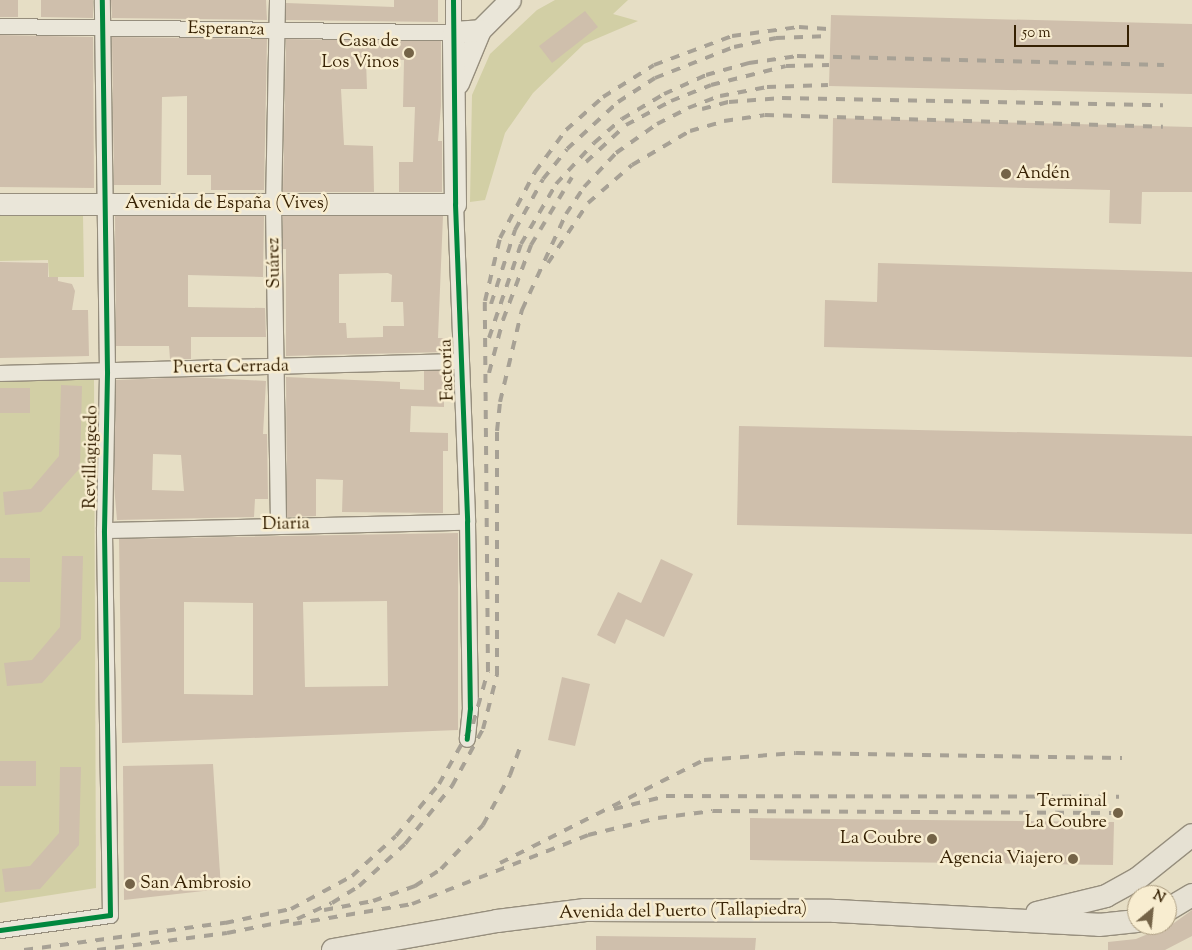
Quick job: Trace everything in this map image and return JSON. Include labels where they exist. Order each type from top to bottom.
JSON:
[{"type":"main road","points":[[1007,918],[1056,910],[1106,896],[1137,879],[1192,835]]},
{"type":"main road","points":[[1177,904],[1192,895]]},
{"type":"main road","name":"Avenida del Puerto (Tallapiedra)","points":[[333,950],[497,921],[585,910],[816,911],[1007,918]]},
{"type":"main road","points":[[1007,918],[1099,925],[1127,922]]},
{"type":"street","name":"Revillagigedo","points":[[0,930],[110,916],[104,530],[107,371],[103,203],[102,0]]},
{"type":"street","name":"Suárez","points":[[277,0],[273,204],[278,525]]},
{"type":"street","name":"Factoría","points":[[452,0],[455,204],[467,522],[470,708],[467,739]]},
{"type":"street","points":[[454,95],[480,30],[510,0]]},
{"type":"street","name":"Esperanza","points":[[0,26],[453,32]]},
{"type":"street","points":[[453,32],[480,30]]},
{"type":"street","name":"Avenida de España (Vives)","points":[[0,204],[455,204]]},
{"type":"street","name":"Puerta Cerrada","points":[[0,373],[277,368],[461,362]]},
{"type":"street","name":"Diaria","points":[[104,530],[467,522]]},
{"type":"shaded area","points":[[555,0],[628,0],[613,14],[638,21],[584,44],[533,93],[505,133],[485,200],[470,202],[472,95],[490,54],[537,10]]},
{"type":"shaded area","points":[[0,214],[83,215],[84,277],[49,277],[48,260],[0,261]]},
{"type":"shaded area","points":[[94,378],[96,888],[0,903],[0,381]]},
{"type":"building","points":[[0,0],[18,0],[18,17],[0,17]]},
{"type":"building","points":[[41,0],[93,0],[93,18],[41,17]]},
{"type":"building","points":[[111,0],[266,0],[267,20],[112,18]]},
{"type":"building","points":[[394,0],[438,0],[438,22],[286,20],[286,3],[394,7]]},
{"type":"building","points":[[585,11],[598,27],[552,63],[539,46]]},
{"type":"building","points":[[831,15],[1192,24],[1192,94],[829,86]]},
{"type":"building","points":[[0,35],[93,37],[94,188],[0,187]]},
{"type":"building","points":[[112,37],[267,39],[264,190],[211,190],[211,175],[187,175],[187,96],[162,97],[161,185],[114,185]]},
{"type":"building","points":[[286,39],[441,41],[441,106],[438,141],[442,141],[442,192],[399,192],[399,162],[413,162],[415,107],[403,107],[404,60],[366,60],[367,89],[341,89],[344,145],[373,146],[374,192],[283,192]]},
{"type":"building","name":"Andén","points":[[833,118],[1192,127],[1192,192],[1142,192],[1141,224],[1109,223],[1110,190],[832,183]]},
{"type":"building","points":[[115,216],[264,216],[263,277],[188,275],[188,307],[265,308],[266,337],[191,337],[191,359],[170,359],[169,346],[116,346]]},
{"type":"building","points":[[283,216],[443,216],[438,338],[445,338],[445,352],[286,356],[286,249],[283,249]],"holes":[[[388,273],[392,275],[391,302],[403,302],[404,326],[383,326],[383,337],[347,338],[346,323],[339,323],[339,274]]]},
{"type":"building","points":[[0,262],[48,263],[48,277],[58,277],[58,281],[72,284],[75,291],[72,310],[88,310],[89,356],[0,358]]},
{"type":"building","points":[[878,263],[1192,272],[1192,357],[824,347],[825,300],[877,302]]},
{"type":"building","points":[[424,371],[444,371],[444,407],[411,406],[410,432],[448,433],[448,451],[443,451],[443,513],[342,512],[343,480],[316,479],[316,516],[287,517],[286,377],[400,382],[400,389],[424,390]]},
{"type":"building","points":[[191,377],[266,381],[263,434],[267,434],[268,499],[255,499],[254,517],[117,520],[114,486],[116,380]],"holes":[[[153,454],[181,455],[184,491],[152,490]]]},
{"type":"building","points":[[61,385],[82,386],[80,468],[41,512],[5,515],[3,492],[31,489],[59,456]]},
{"type":"building","points":[[0,388],[30,388],[30,413],[0,413]]},
{"type":"building","points":[[739,426],[1192,436],[1192,534],[737,525]]},
{"type":"building","points":[[458,533],[458,730],[122,743],[119,539]],"holes":[[[387,601],[388,686],[305,687],[303,602]],[[184,602],[253,603],[253,695],[184,694]]]},
{"type":"building","points":[[62,556],[83,556],[81,639],[42,683],[7,686],[4,663],[32,660],[60,627]]},
{"type":"building","points":[[0,558],[30,558],[30,582],[0,582]]},
{"type":"building","points":[[661,559],[693,574],[664,637],[626,619],[615,644],[597,635],[618,592],[641,603]]},
{"type":"building","points":[[562,677],[590,684],[575,746],[548,740]]},
{"type":"building","points":[[0,761],[36,761],[36,786],[0,786]]},
{"type":"building","points":[[213,764],[221,889],[124,900],[123,766]]},
{"type":"building","points":[[60,767],[81,767],[79,845],[40,889],[5,892],[2,869],[30,866],[59,833]]},
{"type":"building","name":"La Coubre","points":[[750,818],[1114,822],[1113,865],[750,860]]},
{"type":"building","points":[[1192,910],[1192,936],[1165,950],[1108,950],[1108,942],[1136,939],[1146,935],[1177,935],[1177,921]]},
{"type":"building","points":[[596,936],[756,938],[755,950],[596,950]]},
{"type":"railway","points":[[24,950],[225,923],[291,909],[352,876],[396,836],[439,784],[473,724],[488,671],[485,301],[500,238],[535,172],[566,130],[603,97],[654,65],[732,36],[799,27],[831,29]]},
{"type":"railway","points":[[491,304],[515,230],[543,179],[567,149],[618,102],[655,78],[734,47],[776,38],[830,36]]},
{"type":"railway","points":[[489,338],[521,244],[556,184],[594,143],[622,119],[664,94],[706,75],[749,63],[797,56],[1164,65]]},
{"type":"railway","points":[[586,162],[626,125],[671,101],[711,85],[786,66],[829,65]]},
{"type":"railway","points":[[97,950],[227,933],[297,919],[332,903],[359,886],[405,844],[452,786],[483,729],[497,675],[497,431],[500,402],[522,310],[566,214],[584,187],[616,153],[657,124],[688,108],[720,96],[767,87],[828,85]]},
{"type":"railway","points":[[702,109],[729,102],[782,98],[1163,105]]},
{"type":"railway","points":[[548,263],[588,203],[632,165],[690,131],[724,121],[765,115],[1163,127]]},
{"type":"railway","points":[[489,373],[503,320],[531,245],[572,177]]},
{"type":"railway","points":[[324,910],[373,901],[415,886],[441,869],[483,825],[510,775],[520,748]]},
{"type":"railway","points":[[500,863],[704,760],[796,753],[1122,758]]},
{"type":"railway","points":[[614,809],[666,796],[1119,797]]},
{"type":"railway","points":[[293,924],[412,904],[588,835],[658,818],[713,811],[1118,813]]},
{"type":"cycle path","points":[[0,930],[110,915],[104,530],[107,371],[102,0]]},
{"type":"cycle path","points":[[453,0],[455,204],[467,522],[470,708],[467,739]]},
{"type":"place","name":"Casa de Los Vinos","points":[[409,53]]},
{"type":"place","name":"Andén","points":[[1006,174]]},
{"type":"place","name":"Terminal La Coubre","points":[[1118,813]]},
{"type":"place","name":"La Coubre","points":[[932,839]]},
{"type":"place","name":"Agencia Viajero","points":[[1073,859]]},
{"type":"place","name":"San Ambrosio","points":[[130,884]]}]
